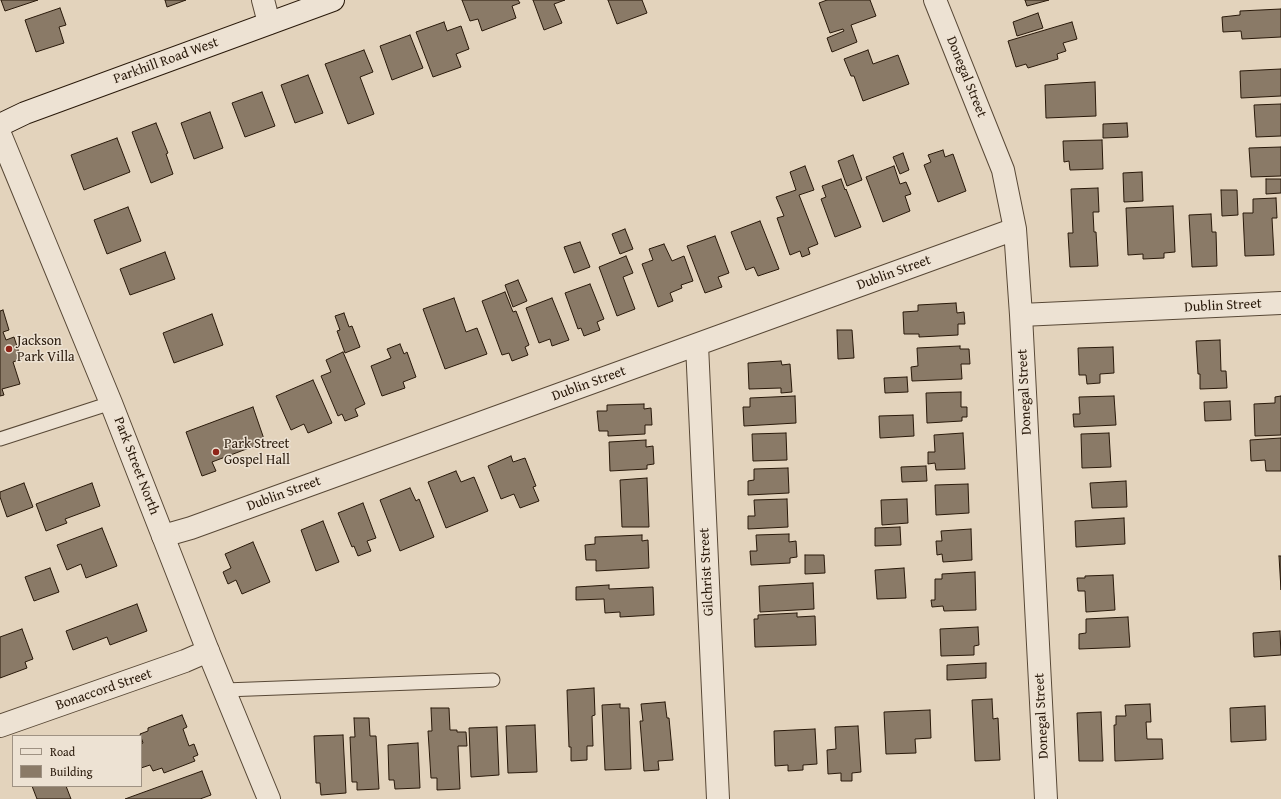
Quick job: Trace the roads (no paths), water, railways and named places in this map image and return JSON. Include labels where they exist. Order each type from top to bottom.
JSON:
[{"type":"street","points":[[263,0],[269,23]]},
{"type":"street","name":"Parkhill Road West","points":[[0,125],[25,113],[333,0]]},
{"type":"street","name":"Donegal Street","points":[[935,0],[1003,170],[1015,229],[1021,315],[1046,799]]},
{"type":"street","name":"Park Street North","points":[[0,134],[111,403],[208,651],[269,799]]},
{"type":"street","name":"Dublin Street","points":[[163,536],[191,528],[1015,229]]},
{"type":"street","name":"Dublin Street","points":[[1021,315],[1281,303]]},
{"type":"street","name":"Gilchrist Street","points":[[697,345],[718,799]]},
{"type":"street","name":"Bonaccord Street","points":[[0,726],[185,661],[208,651]]},
{"type":"lane","points":[[0,439],[111,403]]},
{"type":"lane","points":[[225,690],[493,680]]},
{"type":"place","name":"Jackson Park Villa","points":[[9,349]]},
{"type":"place","name":"Park Street Gospel Hall","points":[[216,452]]}]
